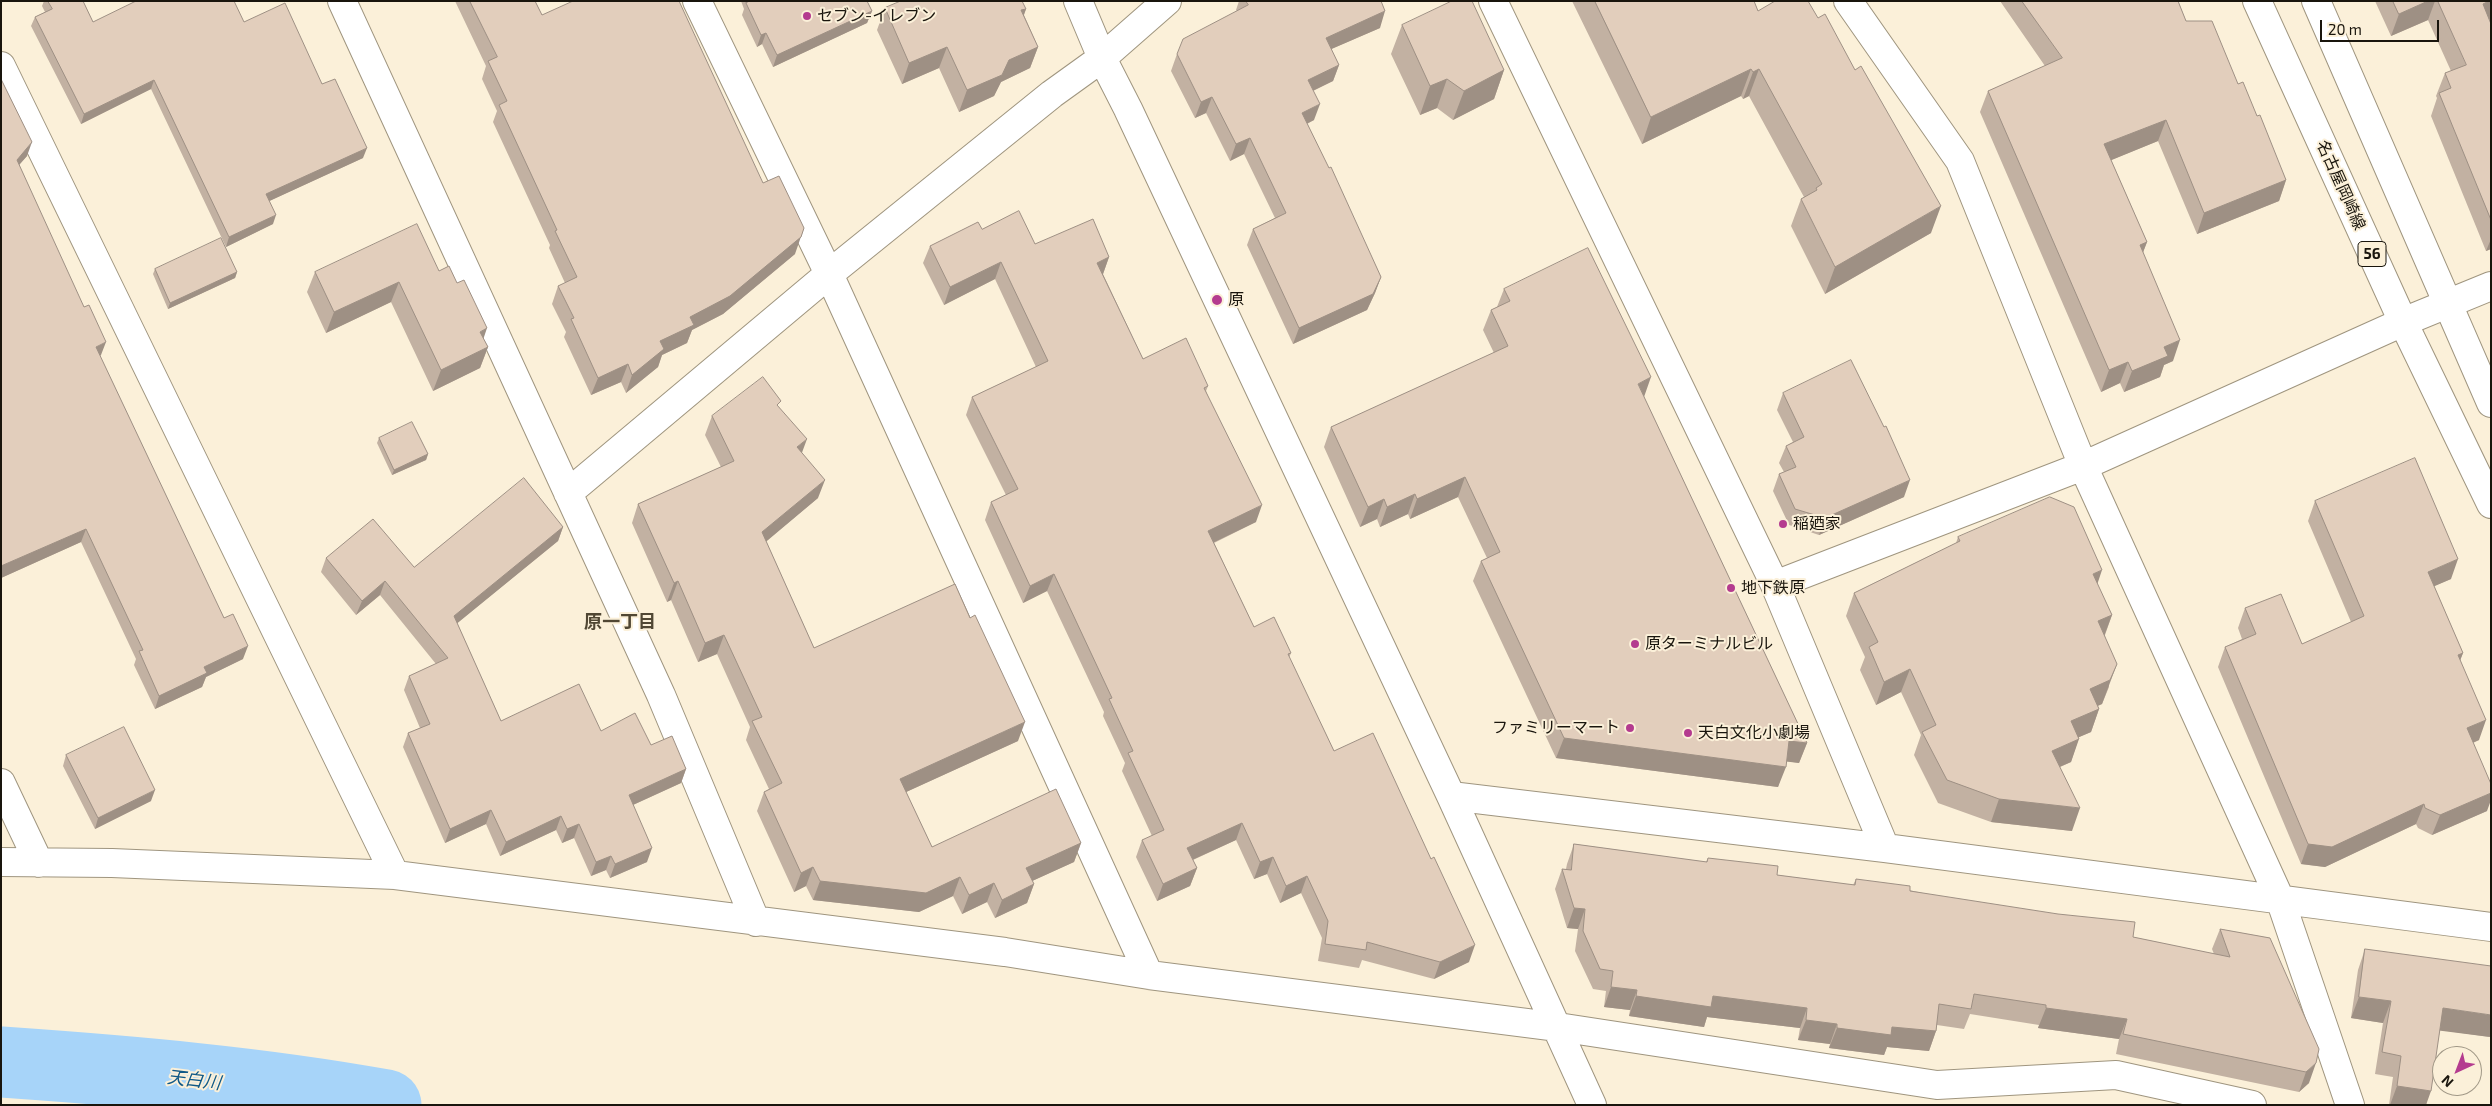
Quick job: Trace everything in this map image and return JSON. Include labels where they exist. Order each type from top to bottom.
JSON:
[{"type":"street","points":[[342,1],[661,695],[756,922]]},
{"type":"street","points":[[697,1],[828,274],[1149,975]]},
{"type":"street","points":[[1078,1],[1102,58],[1128,109],[1452,796],[1592,1105]]},
{"type":"street","points":[[568,493],[828,274],[1052,94],[1102,58],[1167,1]]},
{"type":"street","points":[[1494,1],[1775,586],[1886,848]]},
{"type":"street","points":[[1848,1],[1960,161],[2083,466],[2280,899],[2350,1105]]},
{"type":"street","name":"名古屋岡崎線","points":[[2257,1],[2403,322],[2491,504]]},
{"type":"street","name":"56","points":[[2269,1],[2274,38]]},
{"type":"street","points":[[2316,1],[2491,403]]},
{"type":"street","points":[[1,66],[395,874]]},
{"type":"street","points":[[1775,586],[2083,466],[2403,322],[2491,286]]},
{"type":"street","points":[[1,783],[39,863]]},
{"type":"street","points":[[1452,796],[1886,848],[2491,927]]},
{"type":"street","points":[[1,862],[112,863],[395,874],[756,922],[1005,952],[1149,975],[1558,1027],[1937,1085],[2116,1076],[2252,1105]]},
{"type":"building","points":[[48,1],[83,1],[93,22],[136,1],[234,1],[244,22],[285,3],[322,84],[335,79],[367,148],[266,194],[276,215],[229,237],[154,80],[84,114],[35,17],[52,9]]},
{"type":"building","points":[[470,1],[535,1],[542,15],[573,1],[679,1],[763,183],[779,176],[804,228],[801,237],[730,296],[690,317],[694,325],[660,341],[664,349],[632,375],[628,364],[598,378],[571,319],[574,318],[558,286],[577,277],[499,105],[507,101],[488,61],[497,57]]},
{"type":"building","points":[[750,1],[867,1],[872,11],[777,55],[766,33],[761,35],[746,3]]},
{"type":"building","points":[[901,1],[1022,1],[1026,9],[1021,10],[1038,47],[1009,60],[1002,75],[967,90],[947,47],[909,63],[885,8]]},
{"type":"building","points":[[1246,1],[1381,1],[1385,11],[1326,38],[1339,65],[1308,80],[1320,104],[1302,113],[1329,168],[1331,167],[1381,277],[1373,294],[1299,328],[1253,229],[1286,213],[1250,138],[1236,144],[1212,97],[1201,102],[1177,54],[1183,39],[1248,5]]},
{"type":"building","points":[[1452,1],[1472,1],[1504,70],[1464,91],[1447,79],[1430,86],[1402,25]]},
{"type":"building","points":[[1595,1],[1754,1],[1758,11],[1775,1],[1808,1],[1818,18],[1825,14],[1855,70],[1861,66],[1941,206],[1835,267],[1801,199],[1817,190],[1816,188],[1822,184],[1759,69],[1753,72],[1751,69],[1651,117]]},
{"type":"building","points":[[2022,1],[2178,1],[2186,21],[2212,21],[2238,84],[2243,82],[2257,116],[2260,115],[2286,180],[2204,213],[2166,120],[2104,144],[2147,242],[2140,245],[2180,340],[2164,347],[2168,356],[2132,371],[2128,362],[2109,370],[1988,91],[2062,58]]},
{"type":"building","points":[[2393,1],[2428,1],[2399,14]]},
{"type":"building","points":[[2438,1],[2489,1],[2483,4],[2491,24],[2491,220],[2439,93],[2451,88],[2445,73],[2466,65]]},
{"type":"building","points":[[1,79],[32,142],[17,160],[84,307],[89,305],[106,342],[96,347],[224,618],[233,614],[248,646],[204,667],[207,673],[159,696],[139,651],[143,650],[86,529],[1,566]]},
{"type":"building","points":[[1019,211],[1035,244],[1093,219],[1109,257],[1097,263],[1143,359],[1186,338],[1208,386],[1204,388],[1262,505],[1208,531],[1254,627],[1274,617],[1291,653],[1288,654],[1334,751],[1373,733],[1431,859],[1434,857],[1475,945],[1440,962],[1367,942],[1366,950],[1325,944],[1328,921],[1307,876],[1286,886],[1273,857],[1260,862],[1242,823],[1187,848],[1197,868],[1163,884],[1142,840],[1164,830],[1128,753],[1133,751],[1109,699],[1112,698],[1054,574],[1030,586],[991,502],[1018,489],[972,397],[1048,361],[1001,262],[950,287],[930,246],[978,222],[982,229]]},
{"type":"building","points":[[417,224],[439,271],[449,266],[457,283],[464,280],[487,328],[480,332],[488,347],[441,370],[399,282],[334,312],[315,272]]},
{"type":"building","points":[[221,238],[237,272],[170,303],[155,269]]},
{"type":"building","points":[[1588,248],[1651,377],[1638,384],[1807,743],[1789,741],[1786,767],[1564,738],[1481,561],[1500,552],[1465,477],[1417,499],[1415,494],[1387,507],[1384,499],[1368,507],[1331,427],[1508,346],[1491,310],[1510,301],[1504,289]]},
{"type":"building","points":[[1851,360],[1884,427],[1886,426],[1910,480],[1825,518],[1795,509],[1779,474],[1796,467],[1786,446],[1804,437],[1783,393]]},
{"type":"building","points":[[763,377],[781,401],[777,405],[807,439],[797,447],[825,480],[762,532],[814,648],[955,584],[970,618],[975,615],[1025,722],[900,779],[932,847],[1056,789],[1081,843],[1026,868],[1034,884],[1002,900],[994,883],[969,895],[960,877],[926,893],[820,881],[813,867],[801,873],[764,792],[782,783],[752,721],[762,717],[724,635],[705,643],[678,581],[674,583],[638,504],[734,461],[712,416]]},
{"type":"building","points":[[412,422],[428,454],[394,470],[379,438]]},
{"type":"building","points":[[2415,458],[2458,559],[2428,572],[2463,653],[2458,655],[2486,720],[2467,728],[2491,784],[2491,793],[2440,815],[2425,808],[2424,804],[2332,847],[2308,844],[2225,647],[2256,634],[2245,608],[2281,594],[2302,644],[2364,616],[2315,501]]},
{"type":"building","points":[[524,478],[563,527],[454,616],[501,721],[579,684],[601,731],[635,713],[651,745],[672,736],[686,769],[629,795],[652,848],[615,864],[611,856],[596,862],[579,824],[567,829],[561,816],[506,842],[491,810],[450,829],[408,733],[430,724],[409,676],[448,658],[385,581],[362,601],[326,558],[373,519],[414,567]]},
{"type":"building","points":[[2050,497],[2074,507],[2102,570],[2093,574],[2112,615],[2098,621],[2117,664],[2110,680],[2090,689],[2099,709],[2071,721],[2079,739],[2052,751],[2080,808],[1999,799],[1947,780],[1922,732],[1936,725],[1910,669],[1884,682],[1869,647],[1878,642],[1854,593],[1960,541],[1958,537]]},
{"type":"building","points":[[124,727],[155,790],[98,818],[66,755]]},
{"type":"building","points":[[1574,844],[1707,862],[1708,858],[1778,866],[1777,875],[1855,885],[1856,879],[1910,886],[1910,891],[2058,914],[2135,922],[2133,937],[2230,957],[2220,929],[2270,938],[2319,1049],[2316,1063],[2306,1072],[2123,1034],[2127,1019],[2046,1008],[2046,1005],[1974,994],[1971,1009],[1939,1004],[1936,1031],[1892,1027],[1891,1035],[1837,1028],[1837,1024],[1806,1020],[1807,1008],[1713,996],[1711,1007],[1636,996],[1637,990],[1611,987],[1613,971],[1600,969],[1583,931],[1585,909],[1574,908],[1562,869],[1571,870]]},
{"type":"building","points":[[2365,949],[2491,966],[2491,1015],[2443,1008],[2438,1046],[2432,1046],[2431,1091],[2397,1086],[2401,1056],[2382,1052],[2391,1001],[2359,997]]},
{"type":"waterway","name":"天白川","points":[[1,1062],[194,1078],[386,1105]]},
{"type":"place","name":"セブン-イレブン","points":[[807,16]]},
{"type":"place","name":"原","points":[[1217,300]]},
{"type":"place","name":"稲廼家","points":[[1783,524]]},
{"type":"place","name":"地下鉄原","points":[[1731,588]]},
{"type":"place","name":"原ターミナルビル","points":[[1635,644]]},
{"type":"place","name":"ファミリーマート","points":[[1630,728]]},
{"type":"place","name":"天白文化小劇場","points":[[1688,733]]},
{"type":"district","name":"原一丁目","points":[[620,622]]}]
